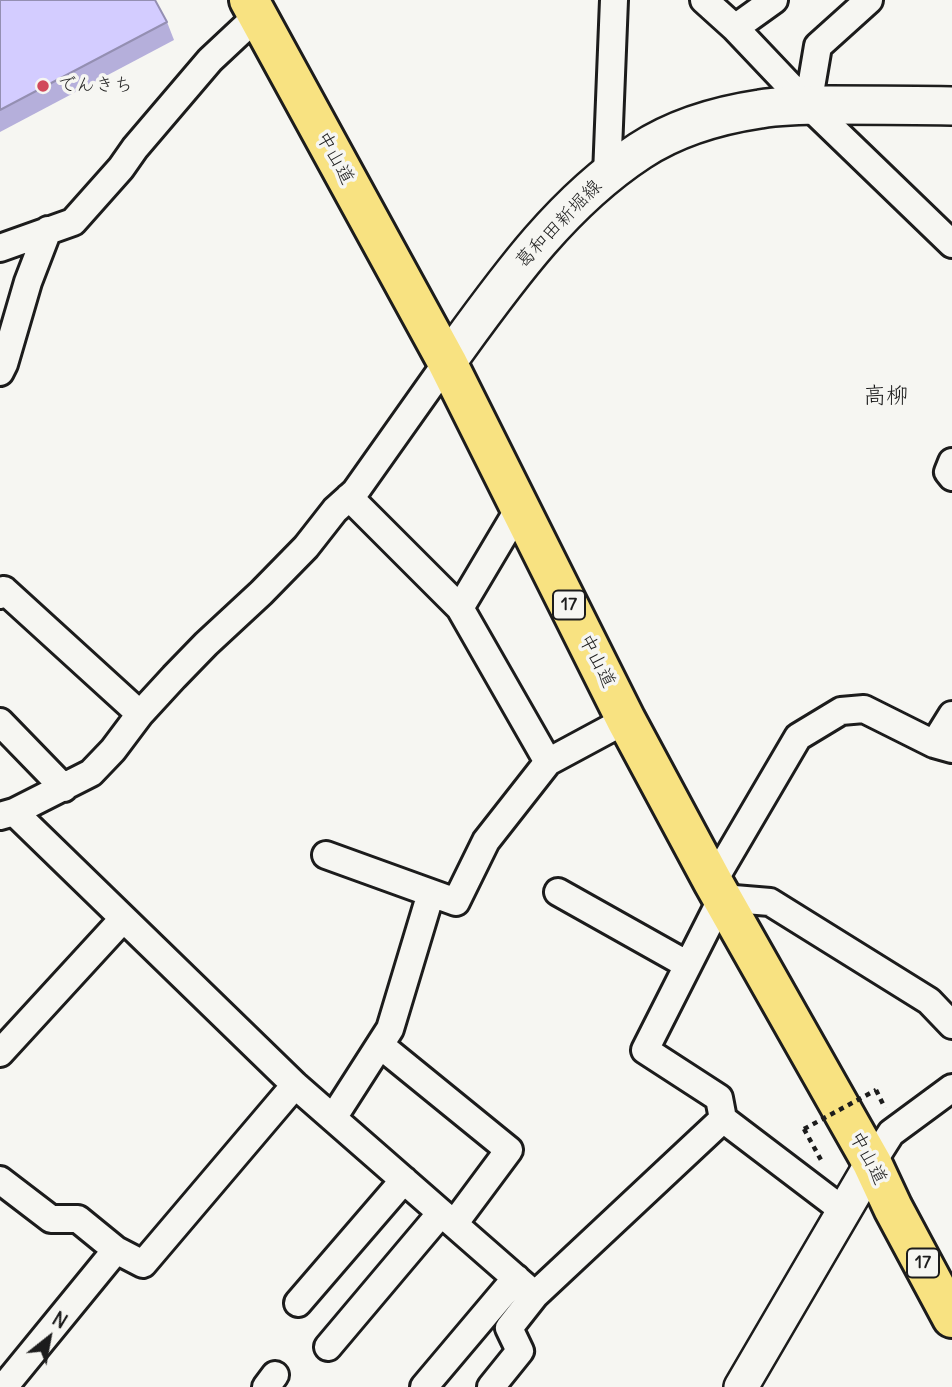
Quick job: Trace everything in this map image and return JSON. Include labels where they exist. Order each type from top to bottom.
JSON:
[{"type":"highway","name":"中山道","points":[[253,8],[447,362],[626,720],[717,890],[872,1163],[952,1318]]},
{"type":"highway","points":[[893,1208],[952,1295]]},
{"type":"main road","name":"葛和田新堀線","points":[[447,362],[528,253],[574,204],[607,174],[642,150],[716,118],[762,108],[884,104],[952,106]]},
{"type":"street","points":[[607,174],[614,0]]},
{"type":"street","points":[[705,0],[808,105],[952,244]]},
{"type":"street","points":[[735,28],[774,0]]},
{"type":"street","points":[[808,105],[818,46],[869,0]]},
{"type":"street","points":[[0,248],[73,222],[253,8]]},
{"type":"street","points":[[0,372],[28,282],[48,230]]},
{"type":"street","points":[[447,362],[355,492],[335,510],[306,547],[261,593],[198,652],[140,714],[113,750],[91,773],[7,814],[123,919],[332,1118],[525,1287]]},
{"type":"street","points":[[952,462],[948,472],[952,477]]},
{"type":"street","points":[[349,497],[460,608],[548,762]]},
{"type":"street","points":[[460,608],[520,507]]},
{"type":"street","points":[[0,595],[4,590],[140,714]]},
{"type":"street","points":[[844,1211],[723,1119],[719,1098],[645,1050],[688,965],[717,890],[798,737],[841,711],[864,709],[943,746],[952,715]]},
{"type":"street","points":[[326,855],[456,902],[486,841],[548,762],[626,720]]},
{"type":"street","points":[[0,722],[64,788]]},
{"type":"street","points":[[717,890],[770,902],[929,1001],[952,1025]]},
{"type":"street","points":[[332,1118],[390,1029],[431,892]]},
{"type":"street","points":[[558,892],[688,965]]},
{"type":"street","points":[[0,1053],[123,919]]},
{"type":"street","points":[[328,1347],[509,1150],[380,1045]]},
{"type":"street","points":[[0,1180],[51,1219],[78,1219],[116,1250],[143,1264],[295,1084]]},
{"type":"street","points":[[741,1387],[891,1133],[952,1088]]},
{"type":"street","points":[[424,1387],[525,1287],[723,1119]]},
{"type":"street","points":[[298,1303],[404,1180]]},
{"type":"street","points":[[4,1387],[116,1250]]},
{"type":"street","points":[[491,1387],[520,1351],[509,1328],[525,1287]]},
{"type":"path","points":[[824,1167],[804,1129],[876,1090]]},
{"type":"building","name":"でんきち","points":[[0,0],[155,0],[167,22],[0,110]]},
{"type":"place","name":"でんきち","points":[[43,86]]},
{"type":"district","name":"高柳","points":[[886,396]]}]
